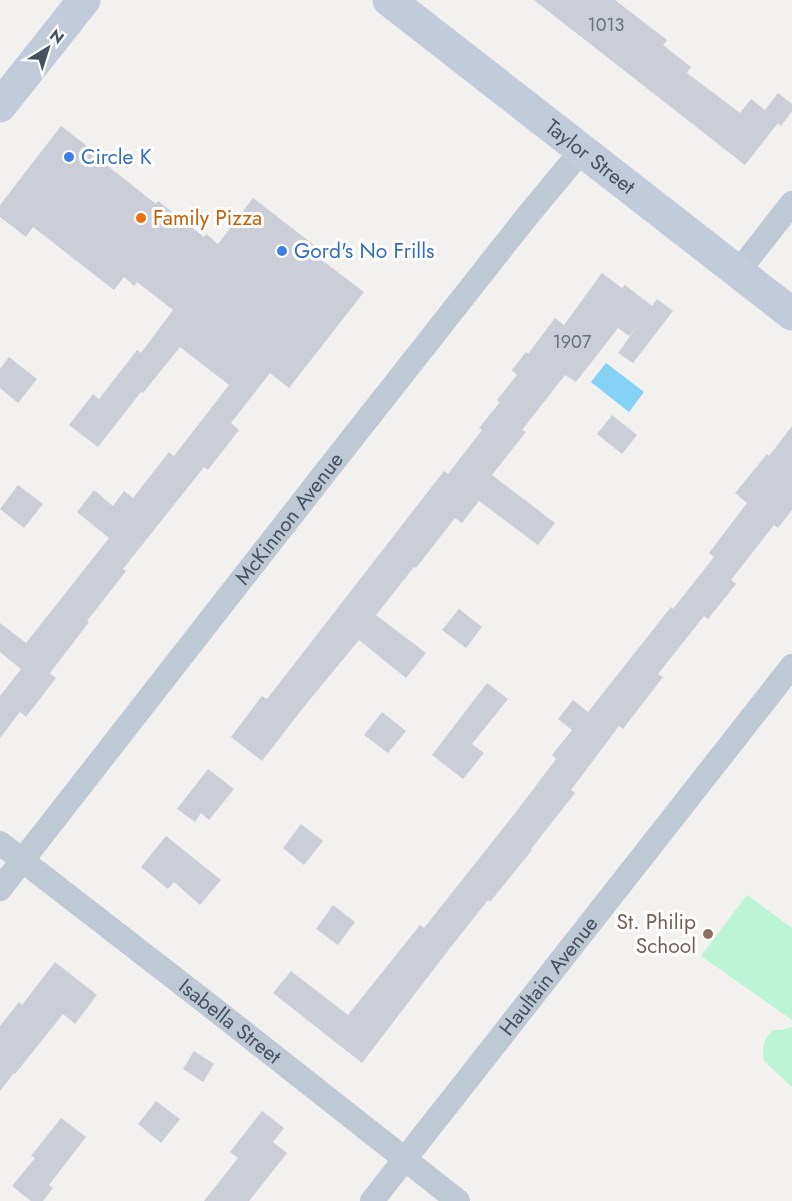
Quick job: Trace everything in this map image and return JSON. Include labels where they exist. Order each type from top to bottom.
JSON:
[{"type":"main road","points":[[0,106],[84,0]]},
{"type":"main road","name":"Taylor Street","points":[[389,0],[792,314]]},
{"type":"street","name":"McKinnon Avenue","points":[[0,889],[524,220],[582,150]]},
{"type":"street","points":[[738,272],[792,203]]},
{"type":"street","name":"Haultain Avenue","points":[[372,1201],[792,666]]},
{"type":"street","name":"Isabella Street","points":[[0,843],[458,1201]]},
{"type":"green space","points":[[747,895],[792,928],[792,1020],[701,956]]},
{"type":"green space","points":[[792,1027],[792,1087],[764,1061],[763,1052],[765,1041],[773,1030]]},
{"type":"water","points":[[606,363],[644,392],[629,412],[591,382]]},
{"type":"building","points":[[534,0],[615,0],[667,40],[663,45],[691,67],[687,73],[740,113],[751,99],[765,110],[778,93],[792,104],[792,111],[781,126],[778,123],[745,165]]},
{"type":"building","points":[[61,126],[156,204],[158,201],[204,237],[206,234],[218,244],[253,198],[328,256],[323,261],[364,292],[289,388],[270,373],[231,423],[239,430],[208,470],[204,467],[123,569],[126,571],[50,673],[56,678],[26,717],[20,712],[0,738],[0,696],[21,669],[0,652],[0,623],[26,643],[109,538],[77,512],[94,490],[113,506],[124,491],[133,498],[169,452],[174,456],[229,385],[180,347],[98,447],[69,425],[93,394],[99,399],[137,350],[141,353],[173,310],[137,282],[134,286],[124,277],[114,290],[33,227],[26,237],[0,217],[0,205]]},
{"type":"building","points":[[602,273],[622,288],[625,285],[652,306],[657,299],[673,311],[633,363],[618,353],[638,325],[629,336],[618,328],[576,382],[565,375],[522,430],[526,432],[492,475],[555,523],[538,545],[479,501],[462,523],[455,518],[376,615],[426,653],[406,678],[359,640],[262,761],[231,737],[262,696],[267,699],[444,471],[448,474],[482,430],[479,428],[500,402],[497,400],[517,375],[512,370],[526,352],[528,354],[555,318],[564,325]]},
{"type":"building","points":[[9,357],[37,379],[18,403],[0,388],[0,369]]},
{"type":"building","points":[[612,415],[637,435],[622,454],[597,434]]},
{"type":"building","points":[[792,426],[792,510],[778,528],[774,525],[731,580],[736,584],[708,619],[704,616],[658,674],[663,677],[623,729],[619,726],[571,790],[575,793],[532,850],[490,902],[488,900],[362,1063],[273,993],[291,971],[348,1015],[420,925],[424,928],[556,759],[552,755],[572,730],[558,719],[573,700],[588,712],[671,607],[673,609],[714,557],[709,553],[747,503],[735,493],[767,454],[769,456]]},
{"type":"building","points":[[18,485],[43,504],[24,528],[0,509]]},
{"type":"building","points":[[459,609],[482,627],[466,648],[442,630]]},
{"type":"building","points":[[487,683],[508,699],[472,744],[484,753],[463,779],[432,755]]},
{"type":"building","points":[[382,712],[406,731],[388,753],[364,735]]},
{"type":"building","points":[[208,769],[234,789],[209,820],[201,813],[195,822],[177,809]]},
{"type":"building","points":[[301,824],[323,841],[304,865],[283,848]]},
{"type":"building","points":[[166,836],[221,880],[200,905],[174,882],[168,889],[141,867]]},
{"type":"building","points":[[333,905],[355,922],[338,945],[316,929]]},
{"type":"building","points":[[55,962],[97,995],[75,1024],[63,1014],[0,1091],[0,1026],[19,1002],[22,1005]]},
{"type":"building","points":[[194,1051],[214,1064],[203,1082],[183,1069]]},
{"type":"building","points":[[156,1101],[180,1119],[161,1143],[138,1124]]},
{"type":"building","points":[[262,1111],[284,1128],[273,1142],[287,1153],[249,1201],[204,1201],[238,1158],[230,1152]]},
{"type":"building","points":[[61,1118],[86,1137],[49,1185],[53,1188],[43,1201],[31,1201],[12,1186],[35,1158],[31,1156]]},
{"type":"place","name":"Circle K","points":[[69,157]]},
{"type":"place","name":"Family Pizza","points":[[141,218]]},
{"type":"place","name":"Gord's No Frills","points":[[282,251]]},
{"type":"place","name":"St. Philip School","points":[[708,934]]}]
